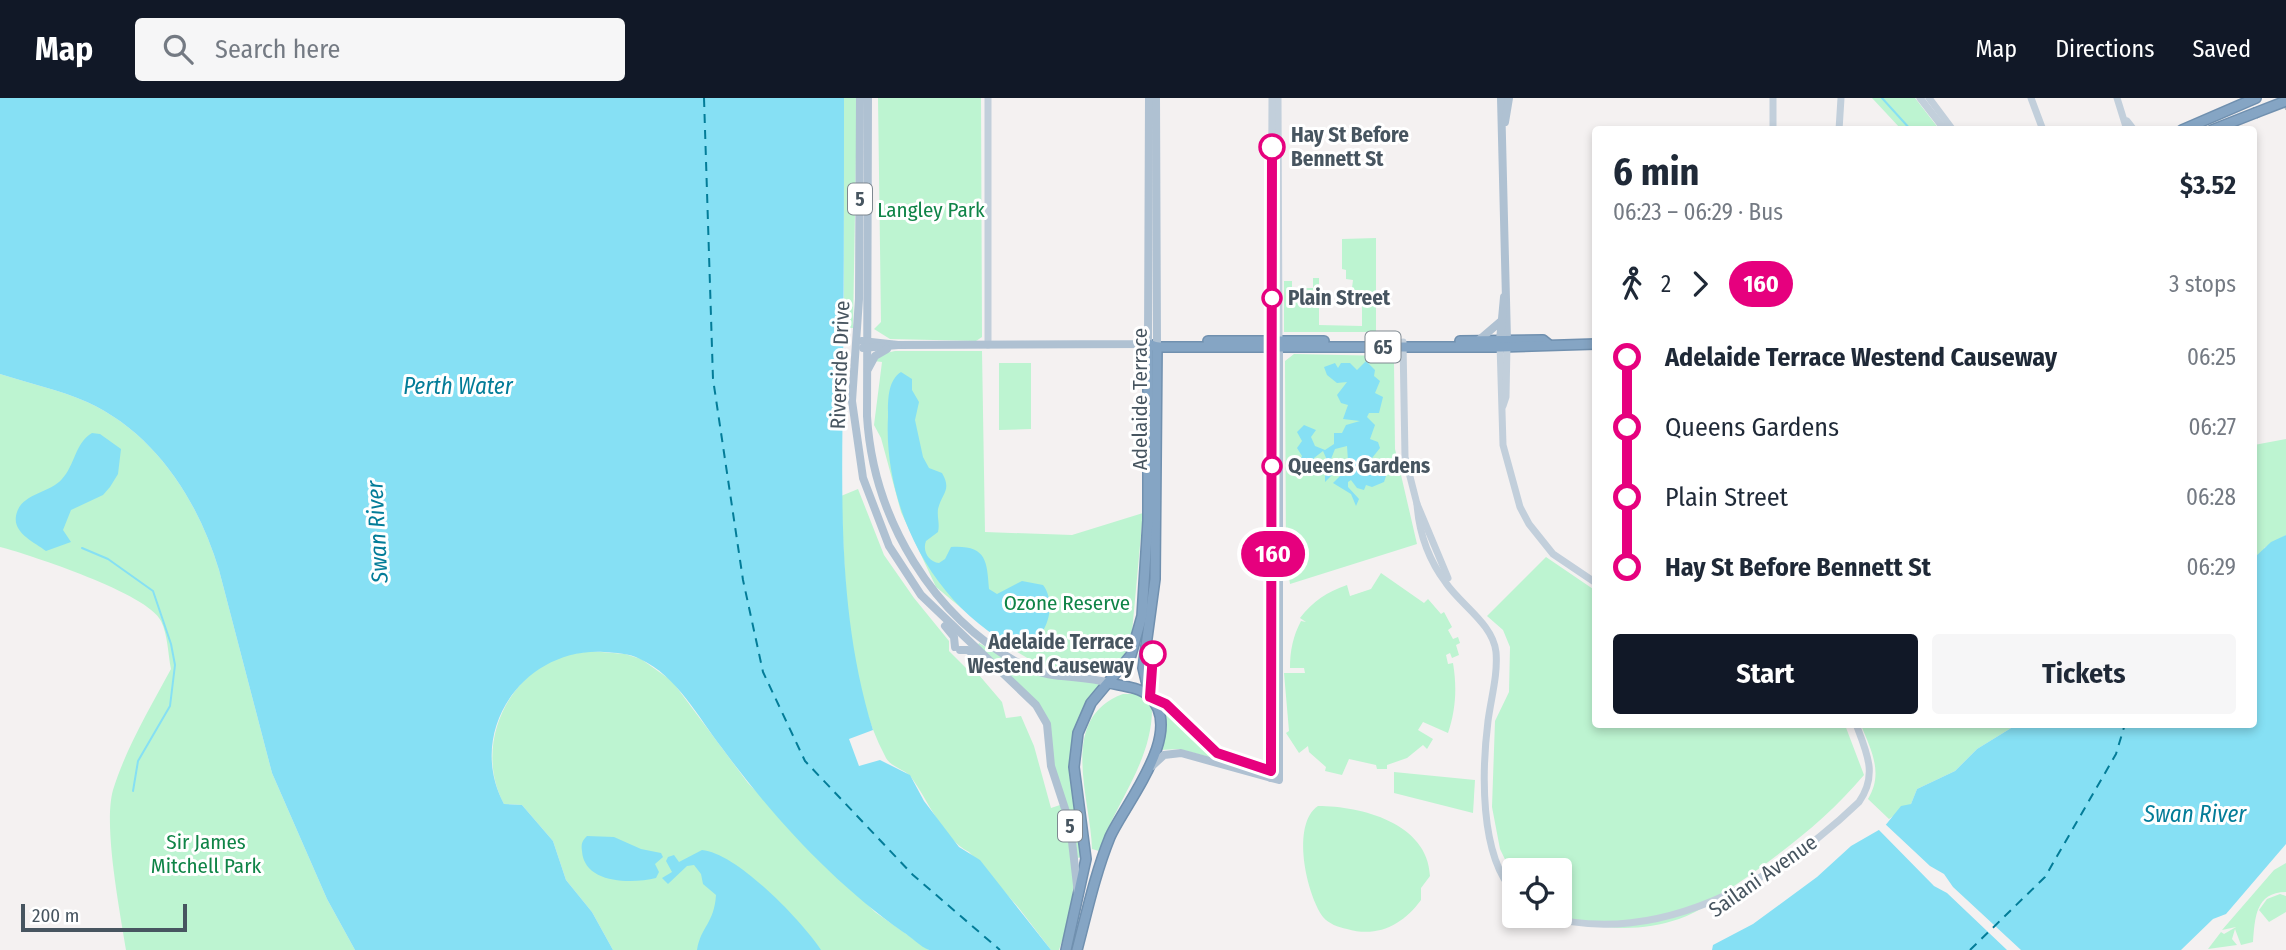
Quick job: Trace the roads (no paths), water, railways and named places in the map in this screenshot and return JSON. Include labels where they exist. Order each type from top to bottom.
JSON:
[{"type":"highway","points":[[2191,126],[2256,98]]},
{"type":"highway","points":[[2222,126],[2286,101]]},
{"type":"highway","points":[[1503,344],[1543,340],[1548,344],[1592,344]]},
{"type":"highway","name":"65","points":[[1403,344],[1478,341],[1503,344]]},
{"type":"highway","name":"65","points":[[1154,344],[1503,344]]},
{"type":"highway","name":"Adelaide Terrace","points":[[1078,897],[1086,849],[1074,753],[1086,713],[1136,645],[1142,616],[1149,520],[1154,344]]},
{"type":"highway","name":"Adelaide Terrace","points":[[1150,697],[1143,668],[1155,579],[1154,344]]},
{"type":"highway","name":"5","points":[[1078,947],[1109,840],[1124,809],[1149,771],[1159,729],[1157,709],[1150,697],[1143,692],[1109,683]]},
{"type":"highway","name":"5","points":[[1066,950],[1078,897]]},
{"type":"main road","name":"Riverside Drive","points":[[860,98],[859,299],[853,414],[863,478],[889,546],[920,595],[1036,705],[1047,724],[1051,766],[1073,839],[1078,897]]},
{"type":"main road","name":"Riverside Drive","points":[[869,98],[866,372],[868,442],[878,485],[895,529],[928,583],[984,639],[1026,667],[1041,673],[1109,683]]},
{"type":"main road","name":"Adelaide Terrace","points":[[1149,98],[1154,344]]},
{"type":"main road","name":"Adelaide Terrace","points":[[1154,344],[1156,98]]},
{"type":"main road","points":[[1501,98],[1504,128],[1503,344]]},
{"type":"main road","points":[[1504,128],[1509,98]]},
{"type":"main road","points":[[1503,297],[1500,322],[1503,344]]},
{"type":"main road","points":[[867,322],[878,337],[893,345]]},
{"type":"main road","points":[[1478,341],[1500,322]]},
{"type":"main road","name":"65","points":[[855,345],[1154,344]]},
{"type":"main road","points":[[1273,774],[1275,344]]},
{"type":"main road","points":[[866,372],[875,356],[893,345]]},
{"type":"main road","points":[[936,612],[954,637],[958,649],[972,652],[1001,677],[1009,680]]},
{"type":"main road","points":[[1150,697],[1166,704],[1217,753],[1273,774]]},
{"type":"main road","points":[[1149,771],[1164,755],[1181,753],[1273,774]]},
{"type":"street","points":[[988,98],[988,345]]},
{"type":"street","points":[[1272,98],[1275,344]]},
{"type":"street","points":[[1275,344],[1278,98]]},
{"type":"street","points":[[1773,98],[1773,126]]},
{"type":"street","points":[[1920,98],[1942,126]]},
{"type":"street","points":[[1929,98],[1950,126]]},
{"type":"street","points":[[2031,98],[2042,126]]},
{"type":"street","points":[[2118,98],[2131,126]]},
{"type":"street","points":[[1839,99],[1839,126]]},
{"type":"street","points":[[2127,121],[2127,126]]},
{"type":"street","points":[[1403,344],[1404,445],[1417,504],[1454,593],[1483,626],[1496,652],[1494,693],[1487,730],[1487,833],[1495,864],[1502,874]]},
{"type":"street","points":[[1503,344],[1500,398],[1503,407],[1506,466],[1524,516],[1553,554],[1592,580]]},
{"type":"street","name":"Sailani Avenue","points":[[1731,903],[1780,869],[1860,802],[1868,788],[1871,770],[1857,728]]},
{"type":"street","points":[[1569,928],[1598,933]]},
{"type":"water","name":"Perth Water","points":[[0,98],[844,98],[844,555],[853,642],[873,730],[849,739],[859,766],[880,760],[910,775],[924,801],[959,847],[980,860],[1051,950],[929,950],[923,947],[852,892],[805,847],[762,799],[676,686],[653,666],[636,657],[604,652],[575,654],[549,663],[527,679],[509,699],[497,723],[492,749],[494,776],[504,804],[522,805],[553,841],[566,880],[592,912],[613,950],[355,950],[327,899],[272,773],[219,570],[210,544],[186,494],[153,450],[111,415],[77,398],[0,374]]},
{"type":"water","points":[[1366,361],[1375,370],[1374,376],[1380,381],[1375,393],[1383,397],[1379,413],[1369,413],[1367,417],[1375,425],[1370,439],[1378,442],[1380,448],[1372,458],[1387,473],[1384,482],[1372,487],[1366,485],[1364,490],[1357,488],[1351,480],[1348,482],[1348,487],[1359,499],[1356,506],[1351,494],[1333,483],[1340,476],[1349,476],[1352,465],[1348,461],[1347,446],[1335,449],[1331,459],[1338,469],[1325,482],[1325,474],[1318,468],[1327,460],[1323,451],[1314,458],[1310,467],[1304,468],[1299,463],[1302,456],[1297,448],[1302,441],[1297,432],[1304,425],[1316,430],[1311,437],[1315,446],[1325,450],[1334,444],[1334,433],[1342,433],[1346,425],[1360,421],[1343,419],[1348,405],[1341,403],[1337,395],[1347,382],[1337,383],[1327,375],[1324,367],[1335,363],[1338,368],[1341,363],[1350,363],[1357,370]]},
{"type":"water","points":[[901,372],[912,379],[912,390],[919,402],[915,420],[923,457],[929,468],[942,473],[946,484],[938,509],[938,532],[926,541],[926,552],[932,561],[939,563],[945,559],[951,547],[963,547],[978,552],[985,562],[989,589],[997,594],[1022,581],[1043,585],[1050,603],[1047,623],[1036,640],[1028,646],[1019,649],[989,631],[962,609],[939,582],[920,552],[905,520],[894,486],[889,451],[889,392],[896,376]]},
{"type":"water","points":[[92,433],[100,434],[121,449],[118,474],[103,495],[71,510],[63,530],[71,542],[46,551],[21,532],[16,522],[19,508],[29,498],[62,479],[78,448]]},
{"type":"water","name":"Swan River","points":[[2286,535],[2286,844],[2226,914],[2213,919],[2181,950],[1712,950],[1713,945],[1753,924],[1817,877],[1851,846],[1884,827],[1901,806],[1911,804],[1917,789],[1955,771],[1977,749],[2011,728],[2257,728],[2257,555],[2271,542]]},
{"type":"water","points":[[587,836],[614,837],[641,849],[661,853],[663,857],[655,864],[659,872],[656,878],[623,881],[600,876],[585,862],[582,846]]},
{"type":"water","points":[[702,850],[733,863],[768,890],[821,950],[697,950],[701,935],[713,912],[716,895],[703,884],[701,874],[694,865],[687,866],[668,884],[662,878],[672,872],[666,861],[668,857],[674,855],[679,862]]},
{"type":"waterway","points":[[1882,98],[1907,126]]},
{"type":"waterway","points":[[82,548],[108,559],[153,591],[171,644],[175,665],[170,706],[138,761],[133,791]]},
{"type":"railway","points":[[2281,98],[2286,109]]},
{"type":"place","name":"Hay St Before Bennett St","points":[[1272,147]]},
{"type":"place","name":"Plain Street","points":[[1272,298]]},
{"type":"place","name":"Queens Gardens","points":[[1272,466]]},
{"type":"place","name":"Adelaide Terrace Westend Causeway","points":[[1153,654]]},
{"type":"park label","name":"Langley Park","points":[[931,210]]},
{"type":"park label","name":"Ozone Reserve","points":[[1067,603]]},
{"type":"park label","name":"Sir James Mitchell Park","points":[[206,854]]}]
